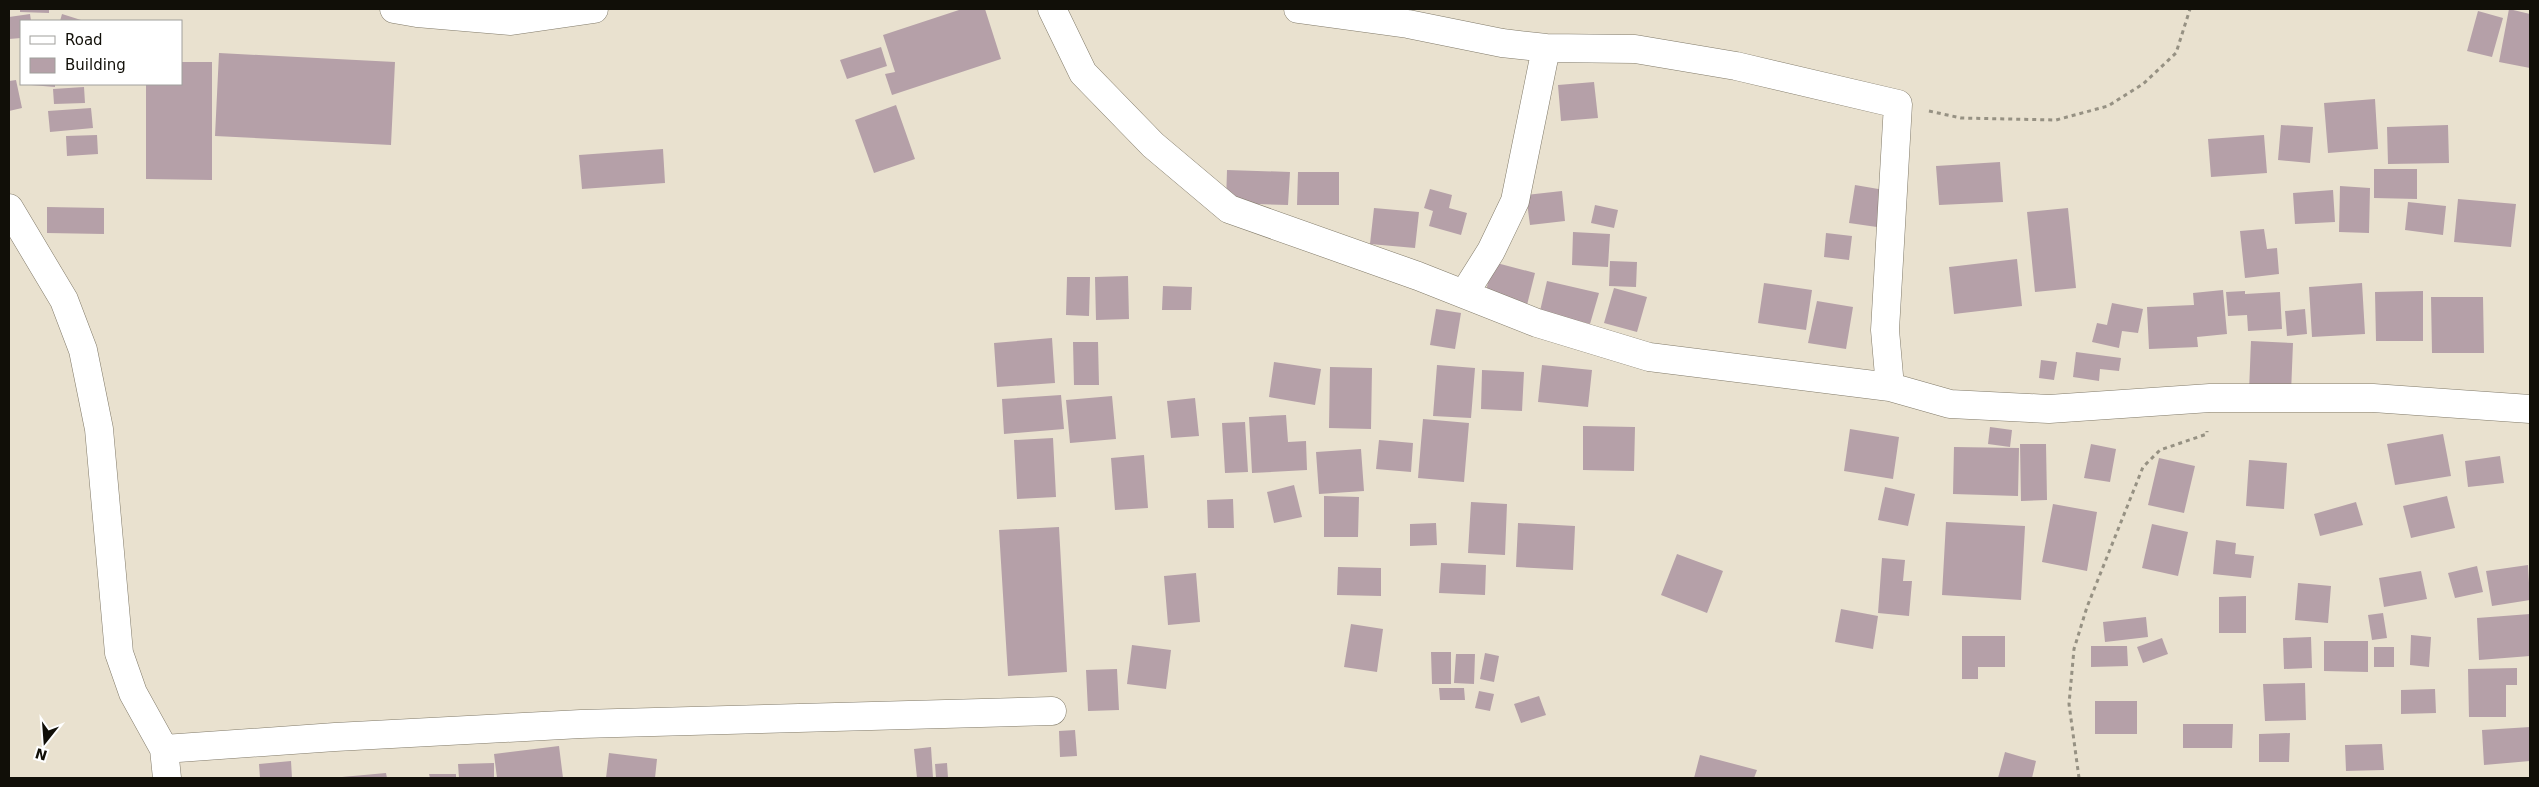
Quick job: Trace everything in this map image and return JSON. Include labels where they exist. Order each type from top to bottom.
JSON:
[{"type":"street","points":[[394,9],[417,13],[511,21],[594,9]]},
{"type":"street","points":[[1052,9],[1083,73],[1153,145],[1229,209],[1464,294],[1537,323],[1649,357],[1890,387],[1950,404],[2049,409],[2210,398],[2373,398],[2530,409]]},
{"type":"street","points":[[1298,9],[1408,24],[1502,43],[1546,48],[1635,49],[1736,66],[1898,104],[1884,330],[1890,387]]},
{"type":"street","points":[[1464,294],[1491,251],[1515,201],[1546,48]]},
{"type":"street","points":[[9,208],[64,300],[83,350],[99,429],[119,653],[133,693],[164,749],[167,778]]},
{"type":"street","points":[[164,749],[335,737],[581,724],[1052,711]]},
{"type":"path","points":[[1898,104],[1961,118],[2056,120],[2108,106],[2143,84],[2176,53],[2190,9]]},
{"type":"path","points":[[2079,778],[2069,704],[2074,649],[2087,607],[2143,468],[2160,450],[2207,434],[2210,398]]},
{"type":"building","points":[[20,9],[49,9],[49,13],[20,12]]},
{"type":"building","points":[[962,9],[985,9],[1001,59],[892,95],[885,74],[895,72],[883,35]]},
{"type":"building","points":[[2509,9],[2530,14],[2530,68],[2499,62]]},
{"type":"building","points":[[2478,11],[2503,18],[2492,57],[2467,51]]},
{"type":"building","points":[[30,14],[31,20],[20,20],[20,38],[9,39],[9,17]]},
{"type":"building","points":[[62,14],[81,20],[60,20]]},
{"type":"building","points":[[881,47],[887,66],[847,79],[840,60]]},
{"type":"building","points":[[219,53],[395,62],[391,145],[215,136]]},
{"type":"building","points":[[182,62],[212,62],[212,180],[146,179],[146,85],[182,85]]},
{"type":"building","points":[[16,80],[22,108],[9,111],[9,81]]},
{"type":"building","points":[[1594,82],[1598,118],[1561,121],[1558,85]]},
{"type":"building","points":[[31,85],[55,85],[55,87]]},
{"type":"building","points":[[84,87],[85,103],[54,104],[53,89]]},
{"type":"building","points":[[2375,99],[2378,149],[2328,153],[2324,103]]},
{"type":"building","points":[[896,105],[915,159],[874,173],[855,120]]},
{"type":"building","points":[[91,108],[93,128],[50,132],[48,111]]},
{"type":"building","points":[[2281,125],[2313,127],[2310,163],[2278,160]]},
{"type":"building","points":[[2448,125],[2449,163],[2388,164],[2387,127]]},
{"type":"building","points":[[97,135],[98,154],[67,156],[66,136]]},
{"type":"building","points":[[2264,135],[2267,173],[2211,177],[2208,139]]},
{"type":"building","points":[[663,149],[665,183],[582,189],[579,155]]},
{"type":"building","points":[[2000,162],[2003,202],[1939,205],[1936,166]]},
{"type":"building","points":[[2374,169],[2417,169],[2417,199],[2374,198]]},
{"type":"building","points":[[1227,170],[1290,172],[1288,205],[1226,203]]},
{"type":"building","points":[[1298,172],[1339,172],[1339,205],[1297,205]]},
{"type":"building","points":[[1855,185],[1890,191],[1884,228],[1849,223]]},
{"type":"building","points":[[2340,186],[2370,188],[2369,233],[2339,232]]},
{"type":"building","points":[[1430,189],[1452,195],[1449,208],[1467,213],[1461,235],[1429,226],[1433,211],[1424,208]]},
{"type":"building","points":[[2333,190],[2335,222],[2295,224],[2293,193]]},
{"type":"building","points":[[1562,191],[1565,221],[1530,225],[1526,195]]},
{"type":"building","points":[[2458,199],[2516,204],[2511,247],[2454,242]]},
{"type":"building","points":[[2408,202],[2446,206],[2443,235],[2405,230]]},
{"type":"building","points":[[1595,205],[1618,210],[1614,228],[1591,223]]},
{"type":"building","points":[[47,207],[104,208],[104,234],[47,233]]},
{"type":"building","points":[[1374,208],[1419,212],[1415,248],[1370,244]]},
{"type":"building","points":[[2068,208],[2076,288],[2035,292],[2027,212]]},
{"type":"building","points":[[2264,229],[2267,249],[2277,248],[2279,274],[2245,278],[2240,231]]},
{"type":"building","points":[[1573,232],[1610,234],[1608,267],[1572,265]]},
{"type":"building","points":[[1826,233],[1852,236],[1849,260],[1824,257]]},
{"type":"building","points":[[2017,259],[2022,306],[1954,314],[1949,267]]},
{"type":"building","points":[[1610,261],[1637,262],[1636,287],[1609,286]]},
{"type":"building","points":[[1493,262],[1535,273],[1527,305],[1485,295]]},
{"type":"building","points":[[1128,276],[1129,319],[1096,320],[1095,277]]},
{"type":"building","points":[[1067,277],[1090,277],[1089,316],[1066,315]]},
{"type":"building","points":[[1547,281],[1599,293],[1590,324],[1540,311]]},
{"type":"building","points":[[1764,283],[1812,290],[1806,330],[1758,323]]},
{"type":"building","points":[[2362,283],[2365,334],[2312,337],[2309,287]]},
{"type":"building","points":[[1163,286],[1192,287],[1191,310],[1162,310]]},
{"type":"building","points":[[1614,288],[1647,297],[1637,332],[1604,323]]},
{"type":"building","points":[[2223,290],[2227,334],[2197,337],[2198,347],[2149,349],[2147,307],[2194,305],[2193,293]]},
{"type":"building","points":[[2245,291],[2245,294],[2280,292],[2282,329],[2248,331],[2247,315],[2228,316],[2226,292]]},
{"type":"building","points":[[2423,291],[2423,341],[2376,341],[2375,292]]},
{"type":"building","points":[[2431,297],[2483,297],[2484,353],[2432,353]]},
{"type":"building","points":[[1817,301],[1853,307],[1846,349],[1808,343]]},
{"type":"building","points":[[2112,303],[2143,309],[2138,333],[2122,331],[2119,348],[2092,342],[2097,323],[2107,325]]},
{"type":"building","points":[[1436,309],[1461,313],[1455,349],[1430,345]]},
{"type":"building","points":[[2305,309],[2307,334],[2287,336],[2285,311]]},
{"type":"building","points":[[1052,338],[1055,383],[997,387],[994,343]]},
{"type":"building","points":[[2251,341],[2293,343],[2291,393],[2249,391]]},
{"type":"building","points":[[1073,342],[1098,342],[1099,385],[1074,385]]},
{"type":"building","points":[[2076,352],[2121,358],[2119,371],[2100,369],[2099,381],[2073,377]]},
{"type":"building","points":[[2041,360],[2057,362],[2054,380],[2039,378]]},
{"type":"building","points":[[1274,362],[1321,369],[1315,405],[1269,397]]},
{"type":"building","points":[[1437,365],[1475,368],[1471,418],[1433,416]]},
{"type":"building","points":[[1542,365],[1592,370],[1588,407],[1538,402]]},
{"type":"building","points":[[1330,367],[1372,368],[1371,429],[1329,428]]},
{"type":"building","points":[[1482,370],[1524,372],[1522,411],[1481,409]]},
{"type":"building","points":[[1061,395],[1064,429],[1004,434],[1002,399]]},
{"type":"building","points":[[1112,396],[1116,439],[1070,443],[1066,400]]},
{"type":"building","points":[[1195,398],[1199,436],[1171,438],[1167,401]]},
{"type":"building","points":[[1286,415],[1288,442],[1306,441],[1307,470],[1252,473],[1249,417]]},
{"type":"building","points":[[1423,419],[1469,423],[1464,482],[1418,478]]},
{"type":"building","points":[[1245,422],[1248,472],[1225,473],[1222,423]]},
{"type":"building","points":[[1583,426],[1635,427],[1634,471],[1583,470]]},
{"type":"building","points":[[1990,427],[2012,430],[2010,447],[1988,444]]},
{"type":"building","points":[[1850,429],[1899,437],[1893,479],[1844,471]]},
{"type":"building","points":[[2443,434],[2451,476],[2395,485],[2387,444]]},
{"type":"building","points":[[1053,438],[1056,497],[1017,499],[1014,440]]},
{"type":"building","points":[[1379,440],[1413,443],[1411,472],[1376,469]]},
{"type":"building","points":[[2020,444],[2046,444],[2047,500],[2021,501]]},
{"type":"building","points":[[2091,444],[2116,449],[2110,482],[2084,478]]},
{"type":"building","points":[[1954,447],[2019,448],[2018,496],[1953,494]]},
{"type":"building","points":[[1361,449],[1364,491],[1319,494],[1316,452]]},
{"type":"building","points":[[1144,455],[1148,508],[1115,510],[1111,458]]},
{"type":"building","points":[[2500,456],[2504,483],[2468,487],[2465,461]]},
{"type":"building","points":[[2159,458],[2195,466],[2184,513],[2148,505]]},
{"type":"building","points":[[2249,460],[2287,463],[2284,509],[2246,506]]},
{"type":"building","points":[[1294,485],[1302,517],[1274,523],[1267,492]]},
{"type":"building","points":[[1885,487],[1915,494],[1908,526],[1878,520]]},
{"type":"building","points":[[1324,496],[1359,497],[1358,537],[1324,537]]},
{"type":"building","points":[[2447,496],[2455,528],[2411,538],[2403,506]]},
{"type":"building","points":[[1233,499],[1234,528],[1208,528],[1207,500]]},
{"type":"building","points":[[1471,502],[1507,504],[1505,555],[1468,553]]},
{"type":"building","points":[[2356,502],[2363,525],[2320,536],[2314,514]]},
{"type":"building","points":[[2053,504],[2097,512],[2087,571],[2042,562]]},
{"type":"building","points":[[1946,522],[2025,526],[2021,600],[1942,595]]},
{"type":"building","points":[[1436,523],[1437,545],[1410,546],[1410,524]]},
{"type":"building","points":[[1518,523],[1575,526],[1573,570],[1516,567]]},
{"type":"building","points":[[2152,524],[2188,532],[2178,576],[2142,568]]},
{"type":"building","points":[[1059,527],[1067,672],[1008,676],[999,530]]},
{"type":"building","points":[[2216,540],[2236,543],[2235,554],[2254,556],[2251,578],[2213,574]]},
{"type":"building","points":[[1677,554],[1723,571],[1707,613],[1661,595]]},
{"type":"building","points":[[1882,558],[1905,560],[1903,581],[1912,581],[1909,616],[1878,613]]},
{"type":"building","points":[[1441,563],[1486,565],[1485,595],[1439,593]]},
{"type":"building","points":[[2528,565],[2530,600],[2492,606],[2486,571]]},
{"type":"building","points":[[2477,566],[2483,592],[2455,598],[2448,573]]},
{"type":"building","points":[[1338,567],[1381,568],[1381,596],[1337,595]]},
{"type":"building","points":[[2421,571],[2427,599],[2384,607],[2379,578]]},
{"type":"building","points":[[1196,573],[1200,622],[1168,625],[1164,576]]},
{"type":"building","points":[[2298,583],[2331,586],[2328,623],[2295,620]]},
{"type":"building","points":[[2246,596],[2246,633],[2219,633],[2219,597]]},
{"type":"building","points":[[1841,609],[1878,616],[1873,649],[1835,642]]},
{"type":"building","points":[[2383,613],[2387,638],[2372,640],[2368,615]]},
{"type":"building","points":[[2530,614],[2530,656],[2479,660],[2477,618]]},
{"type":"building","points":[[2146,617],[2148,637],[2105,642],[2103,622]]},
{"type":"building","points":[[1351,624],[1383,629],[1377,672],[1344,667]]},
{"type":"building","points":[[2411,635],[2431,637],[2429,667],[2410,665]]},
{"type":"building","points":[[1962,636],[2005,636],[2005,667],[1978,667],[1978,679],[1962,679]]},
{"type":"building","points":[[2311,637],[2312,668],[2284,669],[2283,638]]},
{"type":"building","points":[[2162,638],[2168,654],[2143,663],[2137,647]]},
{"type":"building","points":[[2324,641],[2368,641],[2368,672],[2324,671]]},
{"type":"building","points":[[1132,645],[1171,650],[1166,689],[1127,684]]},
{"type":"building","points":[[2091,646],[2127,646],[2128,666],[2091,667]]},
{"type":"building","points":[[2374,647],[2394,647],[2394,667],[2374,667]]},
{"type":"building","points":[[1431,652],[1451,652],[1451,684],[1432,684]]},
{"type":"building","points":[[1485,653],[1499,656],[1494,682],[1480,679]]},
{"type":"building","points":[[1456,654],[1475,654],[1474,684],[1454,683]]},
{"type":"building","points":[[2517,668],[2517,685],[2506,685],[2506,717],[2469,717],[2468,669]]},
{"type":"building","points":[[1117,669],[1119,710],[1088,711],[1086,670]]},
{"type":"building","points":[[2305,683],[2306,720],[2265,721],[2263,684]]},
{"type":"building","points":[[1439,688],[1464,688],[1465,700],[1440,700]]},
{"type":"building","points":[[2435,689],[2436,713],[2401,714],[2401,690]]},
{"type":"building","points":[[1479,691],[1494,694],[1490,711],[1475,708]]},
{"type":"building","points":[[1539,696],[1546,715],[1521,723],[1514,704]]},
{"type":"building","points":[[2095,701],[2137,701],[2137,734],[2095,734]]},
{"type":"building","points":[[2183,724],[2233,724],[2232,748],[2183,748]]},
{"type":"building","points":[[2530,727],[2530,761],[2484,765],[2482,730]]},
{"type":"building","points":[[1075,730],[1077,756],[1060,757],[1059,731]]},
{"type":"building","points":[[2290,733],[2289,762],[2259,762],[2259,734]]},
{"type":"building","points":[[2382,744],[2384,770],[2346,771],[2345,745]]},
{"type":"building","points":[[559,746],[563,778],[497,778],[494,754]]},
{"type":"building","points":[[931,747],[933,778],[917,778],[914,749]]},
{"type":"building","points":[[2005,752],[2036,761],[2032,778],[1998,778]]},
{"type":"building","points":[[609,753],[657,759],[655,778],[606,778]]},
{"type":"building","points":[[1700,755],[1757,770],[1754,778],[1694,778]]},
{"type":"building","points":[[291,761],[292,778],[260,778],[259,764]]},
{"type":"building","points":[[494,763],[494,778],[459,778],[458,764]]},
{"type":"building","points":[[947,763],[948,778],[936,778],[935,764]]},
{"type":"building","points":[[386,773],[387,778],[342,778],[342,777]]},
{"type":"building","points":[[429,774],[456,774],[456,778],[430,778]]}]
